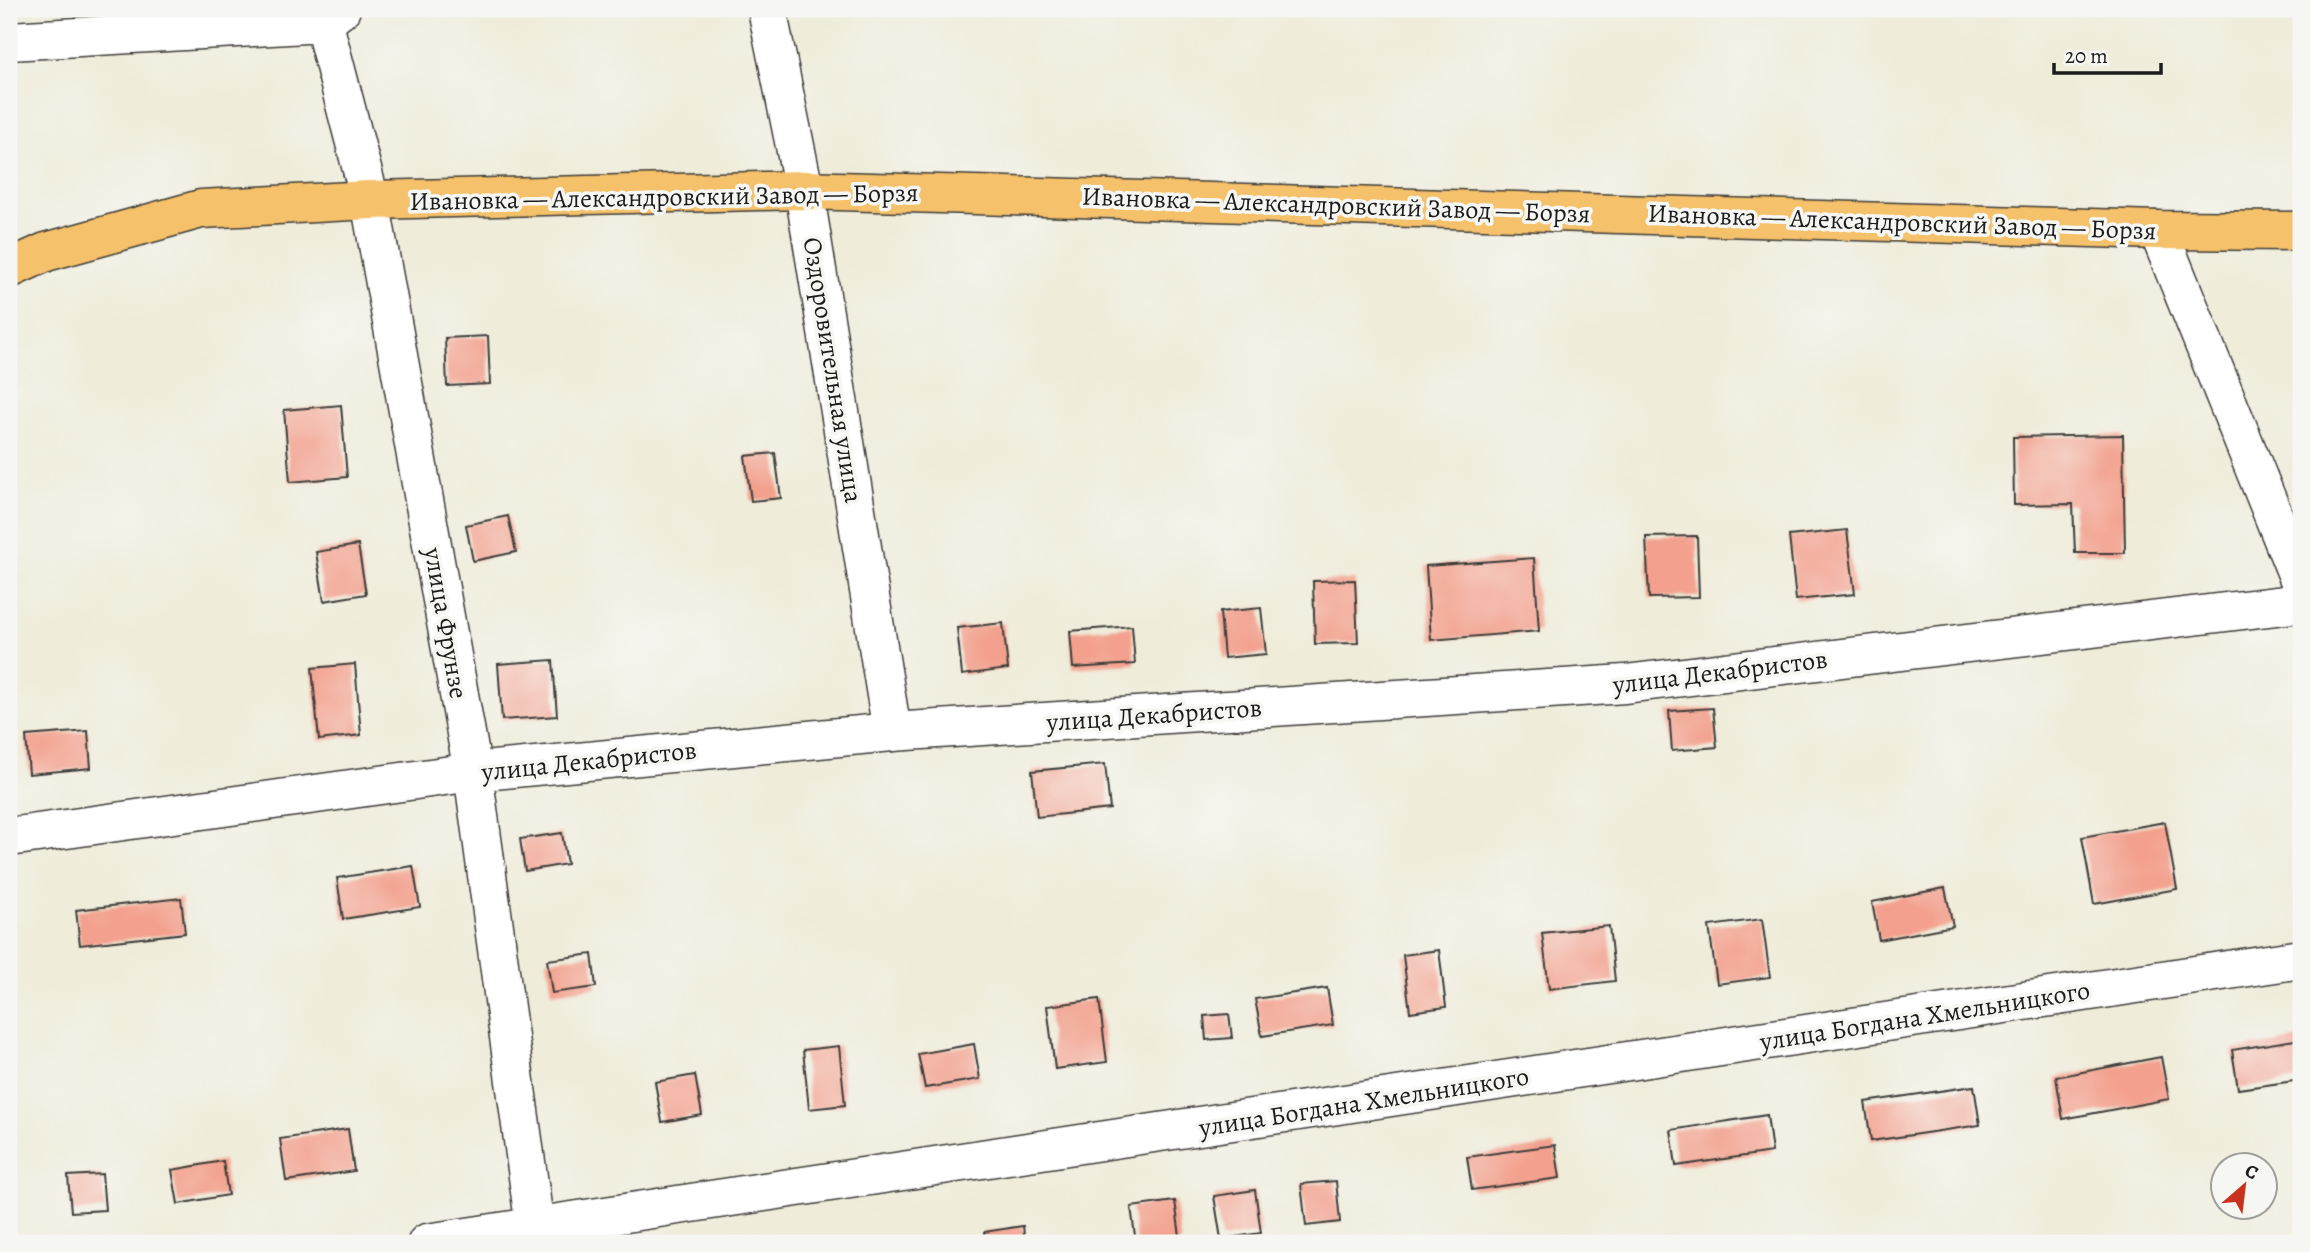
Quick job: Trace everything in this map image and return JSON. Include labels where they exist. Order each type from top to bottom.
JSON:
[{"type":"main road","name":"Ивановка — Александровский Завод — Борзя","points":[[9,269],[46,252],[201,209],[370,200],[804,190],[2158,230],[2301,231]]},
{"type":"street","name":"Оздоровительная улица","points":[[767,9],[804,190],[892,732]]},
{"type":"street","points":[[9,41],[328,14]]},
{"type":"street","name":"улица Фрунзе","points":[[328,14],[370,200],[473,772],[536,1236]]},
{"type":"street","points":[[2158,230],[2301,584]]},
{"type":"street","name":"улица Декабристов","points":[[9,837],[473,772],[892,732],[1625,684],[2301,603]]},
{"type":"street","name":"улица Богдана Хмельницкого","points":[[427,1243],[536,1236],[2301,958]]},
{"type":"building","points":[[488,336],[490,384],[447,386],[445,338]]},
{"type":"building","points":[[341,405],[347,477],[290,482],[284,410]]},
{"type":"building","points":[[2123,435],[2125,553],[2075,553],[2073,504],[2014,505],[2013,437]]},
{"type":"building","points":[[775,453],[781,498],[751,501],[745,456]]},
{"type":"building","points":[[508,516],[516,552],[473,561],[466,525]]},
{"type":"building","points":[[1847,530],[1855,594],[1796,600],[1789,536]]},
{"type":"building","points":[[1697,536],[1699,597],[1649,598],[1646,537]]},
{"type":"building","points":[[358,545],[366,594],[324,601],[316,552]]},
{"type":"building","points":[[1534,558],[1539,631],[1431,640],[1426,566]]},
{"type":"building","points":[[1355,580],[1358,643],[1315,644],[1313,581]]},
{"type":"building","points":[[1261,608],[1266,654],[1224,658],[1220,612]]},
{"type":"building","points":[[1003,623],[1008,669],[962,675],[957,628]]},
{"type":"building","points":[[1132,626],[1135,664],[1073,668],[1070,631]]},
{"type":"building","points":[[553,660],[557,716],[502,720],[498,664]]},
{"type":"building","points":[[355,664],[361,735],[319,740],[312,668]]},
{"type":"building","points":[[1713,708],[1717,747],[1672,751],[1669,711]]},
{"type":"building","points":[[88,731],[91,768],[29,774],[26,736]]},
{"type":"building","points":[[1105,764],[1110,809],[1037,817],[1032,771]]},
{"type":"building","points":[[2165,822],[2177,889],[2094,904],[2082,837]]},
{"type":"building","points":[[562,833],[567,864],[525,871],[520,839]]},
{"type":"building","points":[[413,866],[420,907],[343,919],[337,878]]},
{"type":"building","points":[[1945,888],[1953,926],[1879,940],[1872,902]]},
{"type":"building","points":[[181,898],[185,933],[80,945],[76,910]]},
{"type":"building","points":[[1762,919],[1770,977],[1717,984],[1709,926]]},
{"type":"building","points":[[1609,926],[1615,981],[1549,989],[1542,933]]},
{"type":"building","points":[[1439,950],[1446,1007],[1410,1012],[1403,955]]},
{"type":"building","points":[[592,954],[596,987],[552,993],[547,960]]},
{"type":"building","points":[[1327,988],[1333,1025],[1262,1036],[1255,999]]},
{"type":"building","points":[[1099,999],[1107,1062],[1055,1069],[1047,1006]]},
{"type":"building","points":[[1229,1014],[1232,1038],[1206,1040],[1204,1016]]},
{"type":"building","points":[[2301,1039],[2301,1080],[2238,1089],[2232,1050]]},
{"type":"building","points":[[974,1044],[980,1079],[925,1088],[918,1054]]},
{"type":"building","points":[[839,1046],[845,1105],[809,1109],[803,1050]]},
{"type":"building","points":[[2161,1057],[2169,1099],[2063,1119],[2056,1077]]},
{"type":"building","points":[[695,1075],[702,1115],[662,1122],[655,1082]]},
{"type":"building","points":[[1974,1086],[1980,1125],[1871,1141],[1865,1102]]},
{"type":"building","points":[[1767,1115],[1772,1152],[1676,1166],[1671,1130]]},
{"type":"building","points":[[348,1129],[354,1171],[286,1181],[280,1139]]},
{"type":"building","points":[[1555,1145],[1560,1178],[1472,1190],[1467,1157]]},
{"type":"building","points":[[223,1161],[228,1195],[178,1204],[172,1170]]},
{"type":"building","points":[[102,1174],[105,1210],[71,1212],[68,1176]]},
{"type":"building","points":[[1336,1181],[1340,1222],[1306,1226],[1301,1184]]},
{"type":"building","points":[[1255,1190],[1261,1233],[1221,1239],[1214,1196]]},
{"type":"building","points":[[1175,1201],[1181,1243],[1136,1243],[1131,1207]]},
{"type":"building","points":[[1023,1226],[1025,1243],[986,1243],[984,1232]]}]
